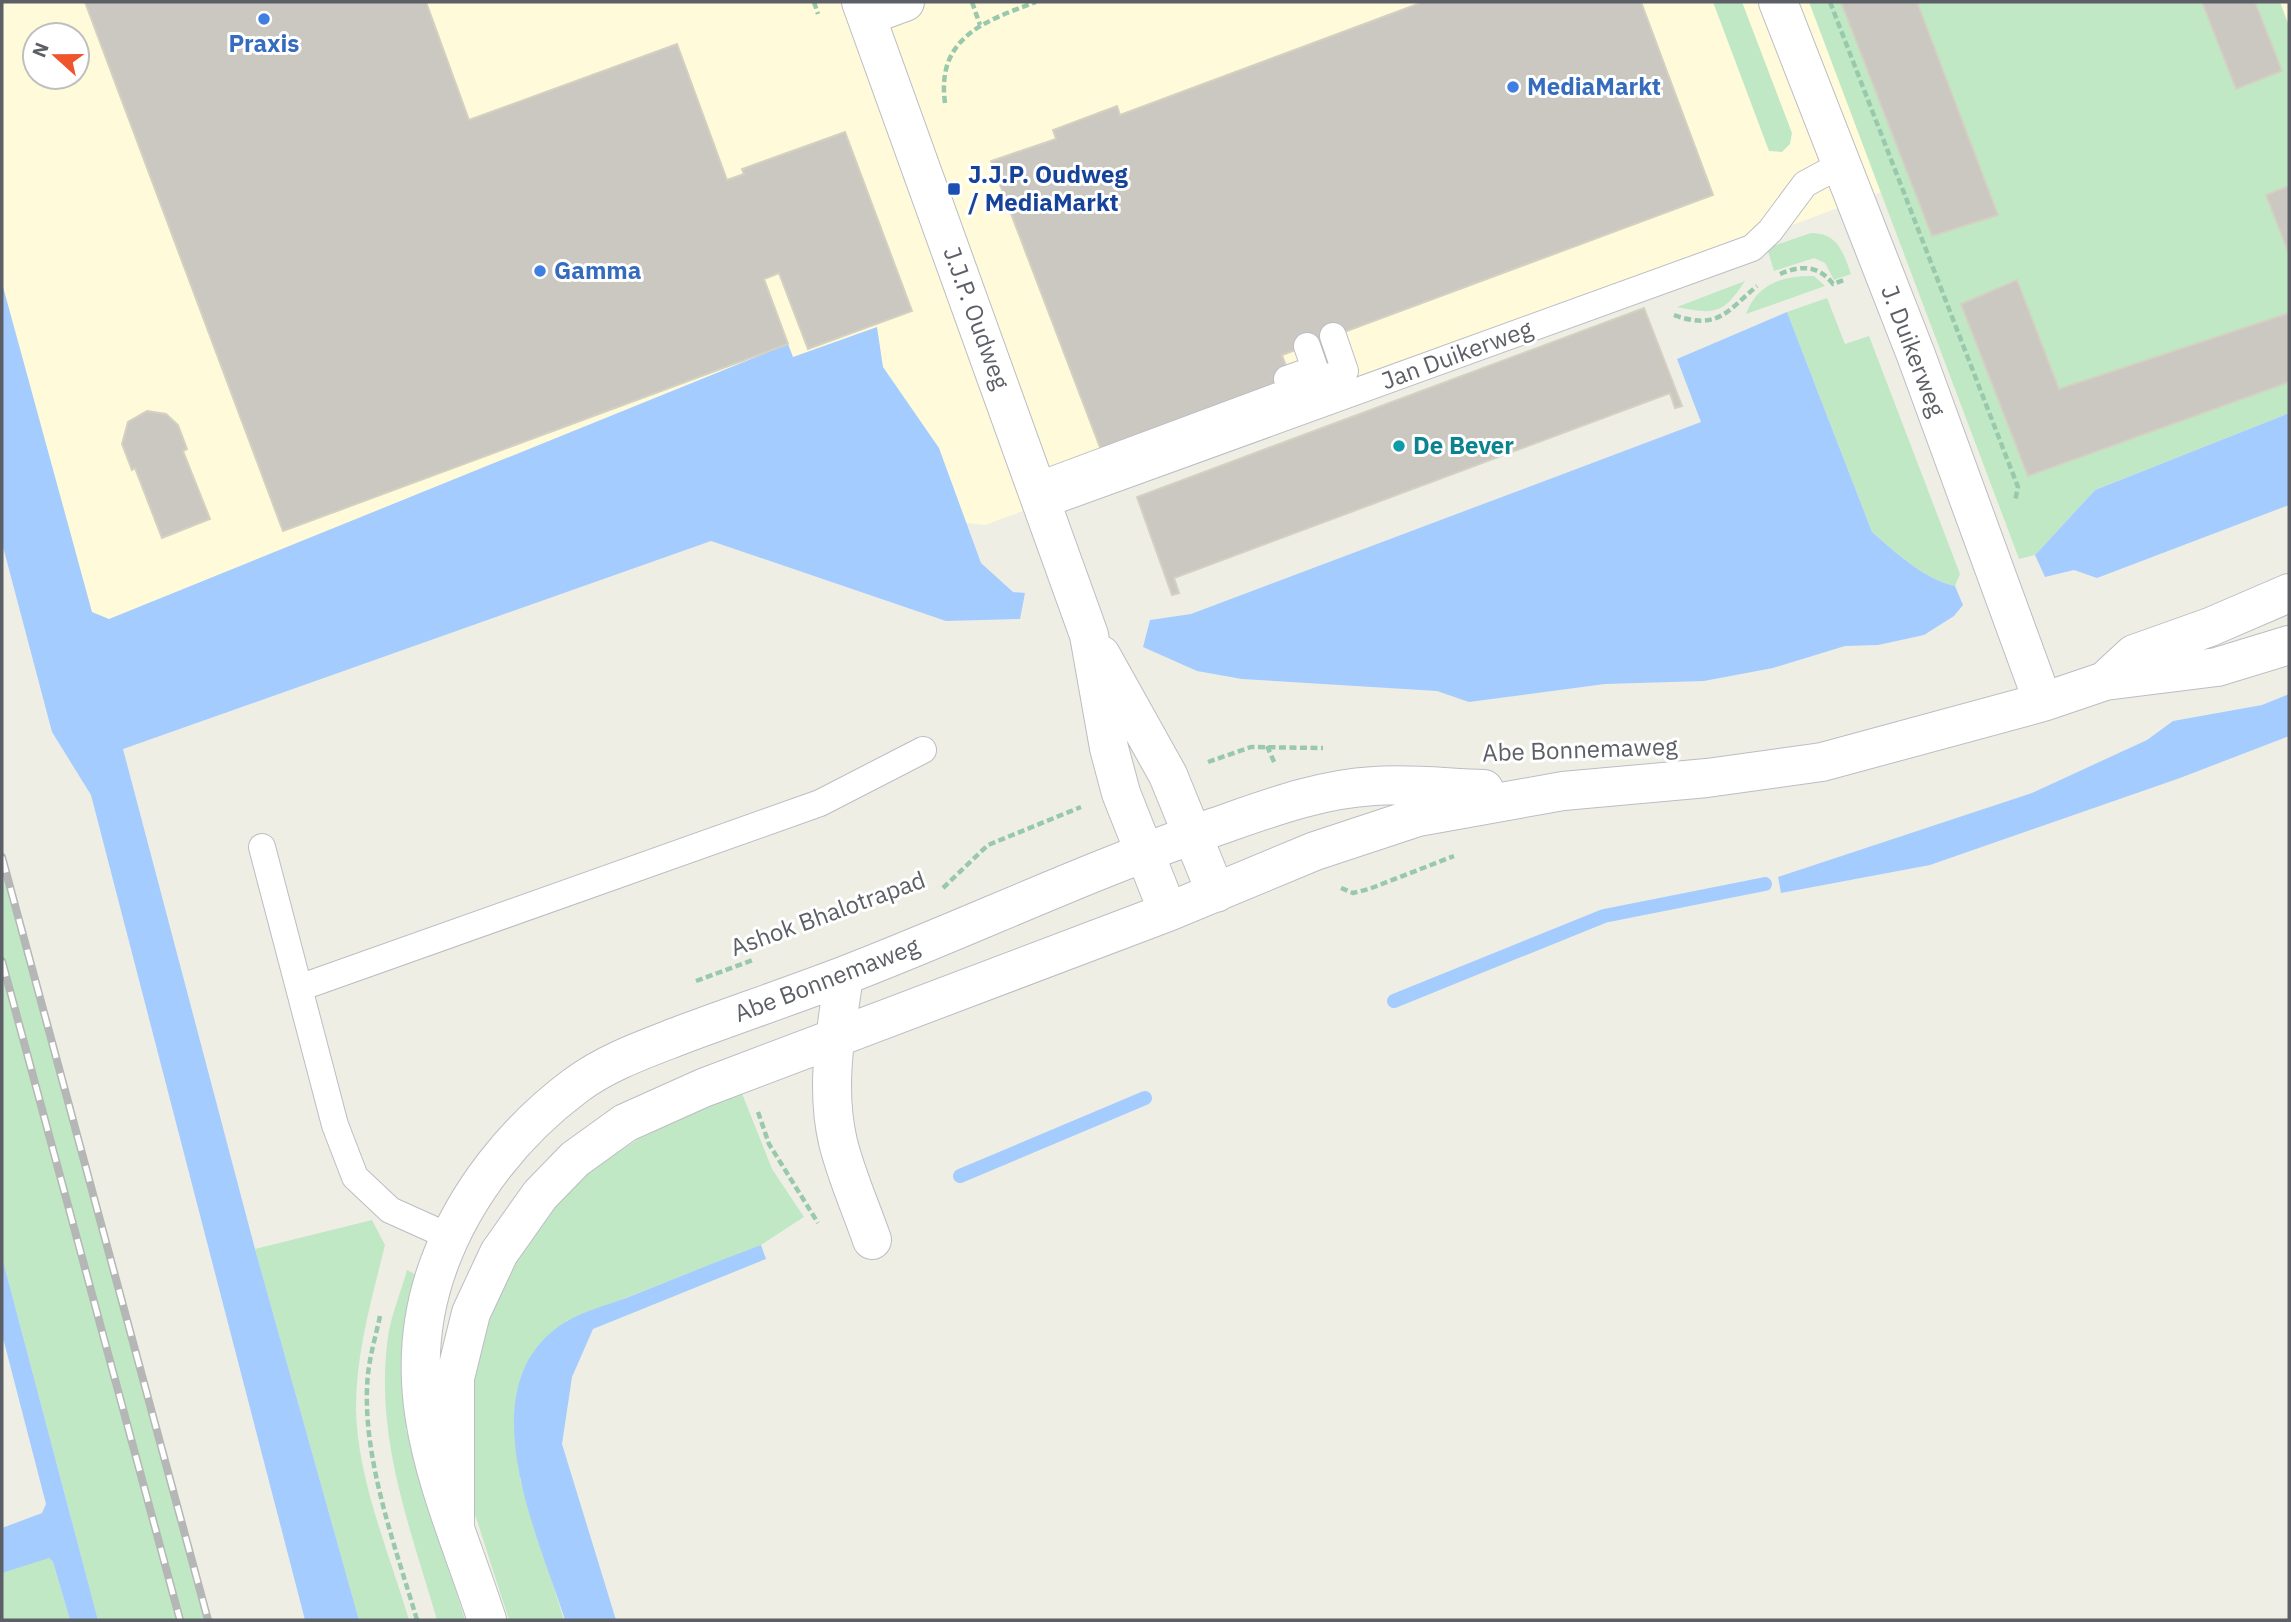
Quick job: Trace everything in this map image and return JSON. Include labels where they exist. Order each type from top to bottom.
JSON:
[{"type":"street","points":[[864,9],[905,2]]},
{"type":"street","name":"J. Duikerweg","points":[[1778,2],[1881,265],[2043,702]]},
{"type":"street","name":"J.J.P. Oudweg","points":[[864,9],[1089,635],[1115,770],[1168,912]]},
{"type":"street","name":"Abe Bonnemaweg","points":[[2105,681],[2134,654],[2289,593]]},
{"type":"street","name":"J.J.P. Oudweg","points":[[1089,635],[1143,726],[1193,835],[1216,893]]},
{"type":"street","name":"Abe Bonnemaweg","points":[[455,1525],[455,1378],[471,1313],[499,1253],[540,1195],[575,1159],[625,1123],[745,1073],[1168,912],[1315,851],[1418,817],[1563,791],[1707,778],[1813,764],[2043,702],[2105,681],[2217,667],[2289,645]]},
{"type":"street","name":"Abe Bonnemaweg","points":[[487,1620],[426,1440],[419,1392],[423,1327],[438,1266],[460,1217],[494,1167],[530,1123],[579,1083],[625,1056],[844,976],[1146,853],[1293,800],[1375,785],[1563,791]]},
{"type":"street","points":[[844,976],[834,1040],[831,1090],[838,1142],[872,1240]]},
{"type":"lane","name":"Jan Duikerweg","points":[[1037,488],[1649,286],[1752,248],[1770,231],[1799,190],[1842,164]]},
{"type":"lane","points":[[1037,488],[1345,371],[1333,336]]},
{"type":"lane","points":[[1037,488],[1315,369],[1307,346]]},
{"type":"lane","points":[[299,988],[820,803],[923,750]]},
{"type":"lane","points":[[262,847],[335,1125],[355,1177],[390,1210],[450,1237]]},
{"type":"path","points":[[972,2],[980,25]]},
{"type":"path","points":[[946,114],[943,78],[950,58],[961,40],[980,25],[1036,2]]},
{"type":"path","points":[[1773,277],[1794,268],[1812,268],[1820,271],[1833,284],[1926,248]]},
{"type":"path","points":[[1649,286],[1661,304],[1673,314],[1706,321],[1721,317],[1737,308],[1763,281]]},
{"type":"path","points":[[1206,762],[1251,747],[1337,748]]},
{"type":"path","name":"Ashok Bhalotrapad","points":[[933,898],[988,845],[1090,804]]},
{"type":"path","name":"Ashok Bhalotrapad","points":[[708,976],[758,959]]},
{"type":"path","points":[[745,1073],[769,1144],[819,1225]]},
{"type":"shaded area","points":[[2,2],[2289,2],[2289,461],[2019,559],[1881,192],[985,525],[749,499],[91,721],[2,395]]},
{"type":"green space","points":[[1713,2],[1742,2],[1792,133],[1790,144],[1782,152],[1769,151]]},
{"type":"green space","points":[[1809,2],[2280,2],[2289,26],[2289,413],[2095,490],[2035,555],[2019,559]]},
{"type":"green space","points":[[1811,233],[1828,236],[1838,245],[1851,274],[1834,280],[1825,263],[1814,258],[1774,271],[1767,248]]},
{"type":"green space","points":[[1814,276],[1825,286],[1746,314],[1757,295],[1772,283],[1792,277]]},
{"type":"green space","points":[[1745,281],[1731,300],[1717,309],[1701,311],[1677,307]]},
{"type":"green space","points":[[1827,298],[1845,344],[1869,336],[1960,574],[1955,586],[1922,572],[1872,532],[1787,312]]},
{"type":"green space","points":[[2,859],[206,1620],[98,1620],[2,1257]]},
{"type":"green space","points":[[741,1091],[772,1169],[804,1217],[761,1245],[566,1321],[520,1479],[564,1620],[509,1620],[470,1499],[463,1427],[496,1284],[528,1231],[577,1179],[640,1138]]},
{"type":"green space","points":[[372,1220],[385,1245],[359,1367],[356,1408],[358,1435],[375,1515],[409,1620],[359,1620],[255,1249]]},
{"type":"green space","points":[[407,1270],[422,1278],[413,1328],[406,1430],[465,1620],[437,1620],[406,1516],[390,1446],[385,1374],[388,1337]]},
{"type":"green space","points":[[41,1558],[49,1558],[53,1562],[70,1620],[2,1620],[2,1573]]},
{"type":"water","points":[[2,283],[92,612],[109,619],[788,344],[793,357],[877,327],[883,367],[939,448],[981,563],[1013,592],[1025,593],[1020,619],[946,621],[711,541],[123,749],[255,1249],[359,1620],[305,1620],[91,795],[52,732],[2,543]]},
{"type":"water","points":[[1787,312],[1872,532],[1922,572],[1955,586],[1963,605],[1954,616],[1924,635],[1878,645],[1845,646],[1773,668],[1704,681],[1605,684],[1469,702],[1437,691],[1242,679],[1197,671],[1143,647],[1150,620],[1191,614],[1701,422],[1677,359]]},
{"type":"water","points":[[2289,413],[2289,505],[2097,578],[2074,570],[2045,577],[2035,555],[2095,490]]},
{"type":"water","points":[[2289,694],[2289,736],[2180,778],[1930,865],[1781,893],[1778,877],[2032,793],[2147,740],[2173,721],[2262,705]]},
{"type":"water","points":[[761,1245],[766,1259],[593,1329],[572,1377],[562,1444],[616,1620],[565,1620],[539,1546],[517,1462],[514,1420],[519,1382],[536,1348],[567,1321],[581,1314]]},
{"type":"water","points":[[2,1257],[98,1620],[70,1620],[53,1562],[49,1558],[2,1573],[2,1528],[42,1513],[46,1504],[2,1334]]},
{"type":"building","points":[[85,2],[426,2],[469,120],[677,44],[727,180],[744,174],[742,169],[845,132],[912,311],[808,349],[779,273],[764,279],[788,344],[283,531]]},
{"type":"building","points":[[1423,2],[1641,2],[1713,195],[1282,355],[1296,392],[1106,463],[991,161],[1056,139],[1053,130],[1117,106],[1120,115]]},
{"type":"building","points":[[1841,2],[1917,2],[1998,215],[1932,236]]},
{"type":"building","points":[[2202,2],[2255,2],[2282,71],[2236,89]]},
{"type":"building","points":[[2289,186],[2289,254],[2266,195]]},
{"type":"building","points":[[2017,280],[2059,389],[2289,313],[2289,382],[2028,476],[1961,304]]},
{"type":"building","name":"De Bever","points":[[1644,308],[1682,406],[1675,408],[1670,393],[1174,578],[1179,593],[1172,595],[1137,497]]},
{"type":"building","points":[[147,411],[166,414],[178,425],[187,449],[183,451],[210,519],[162,538],[135,468],[132,470],[122,444],[128,422]]},
{"type":"waterway","points":[[1394,1001],[1604,916],[1765,884]]},
{"type":"waterway","points":[[960,1176],[1145,1098]]},
{"type":"railway","points":[[2,857],[208,1620]]},
{"type":"railway","points":[[2,961],[180,1620]]},
{"type":"place","name":"Praxis","points":[[264,19]]},
{"type":"place","name":"MediaMarkt","points":[[1513,87]]},
{"type":"place","name":"J.J.P. Oudweg / MediaMarkt","points":[[954,189]]},
{"type":"place","name":"Gamma","points":[[540,271]]},
{"type":"place","name":"De Bever","points":[[1399,446]]}]
